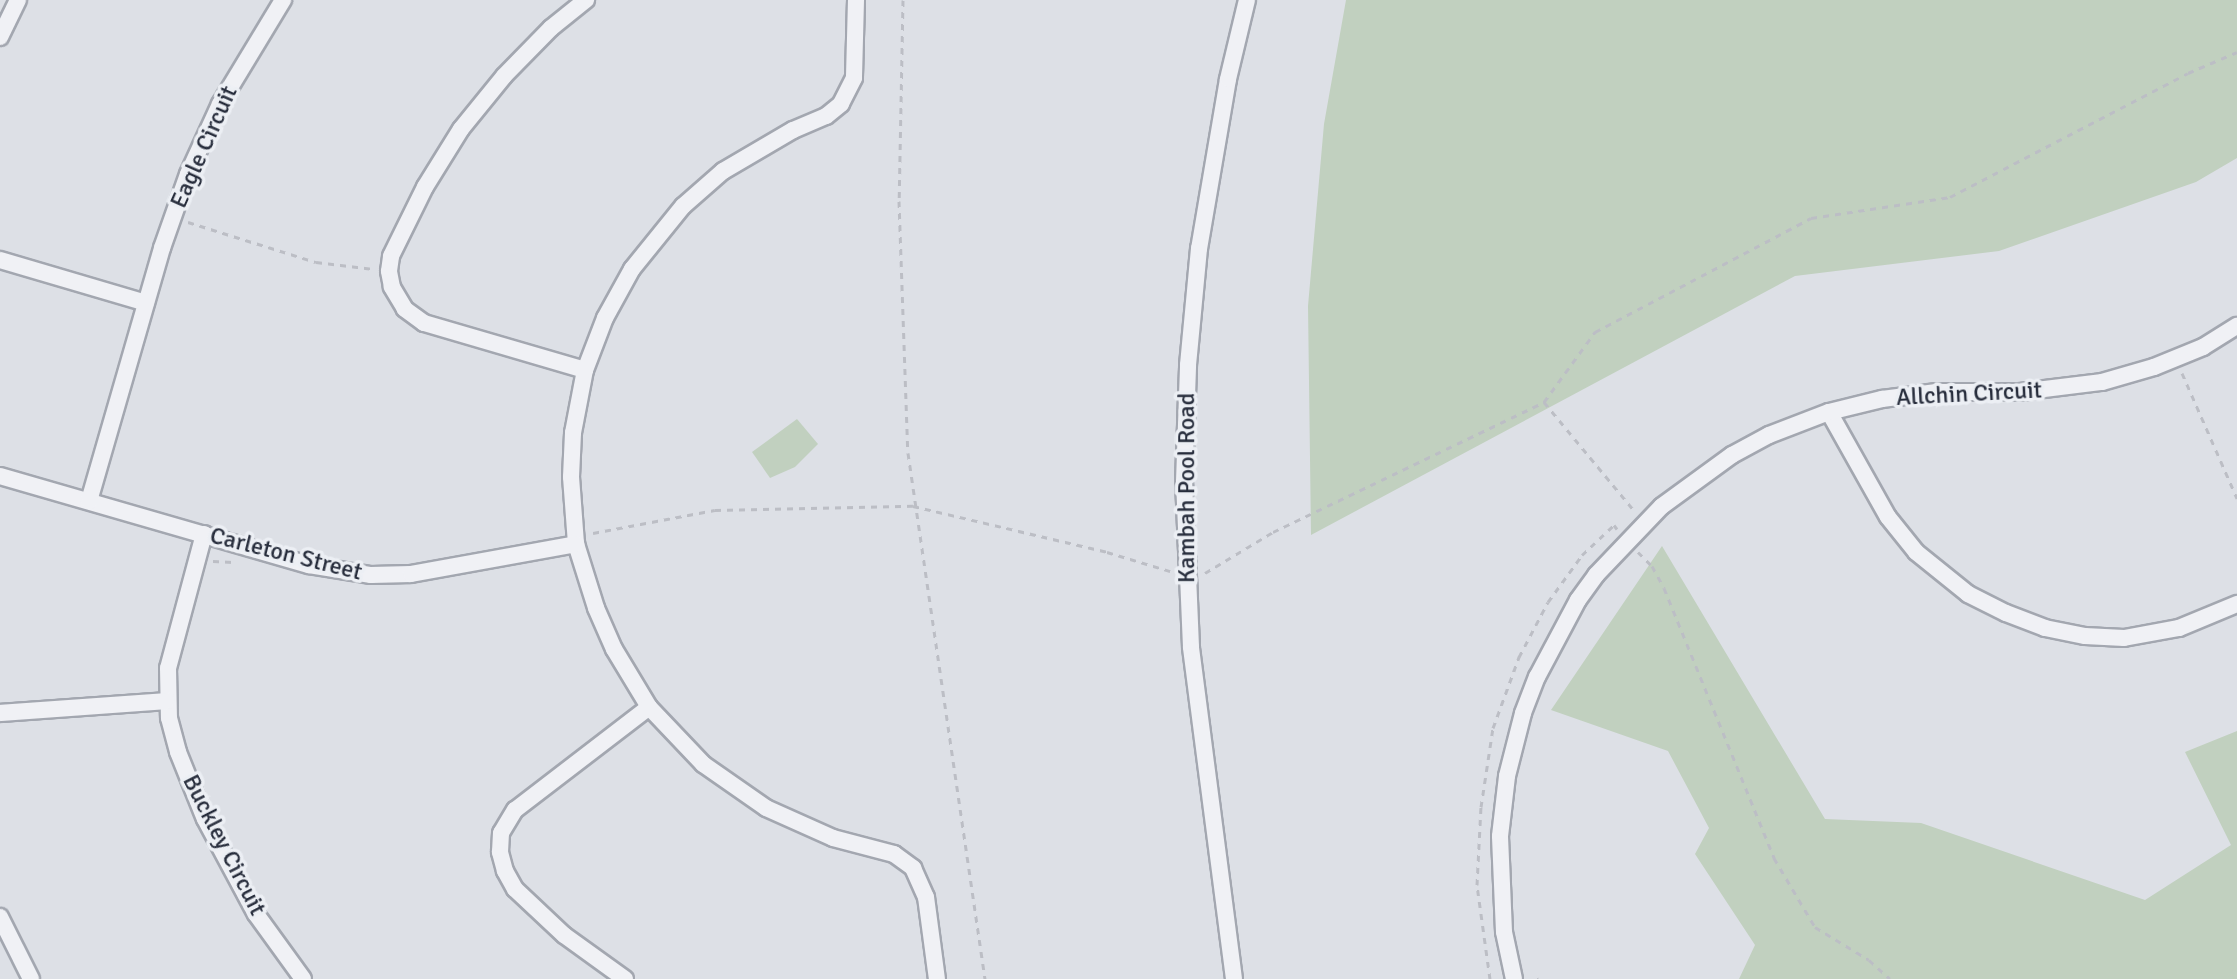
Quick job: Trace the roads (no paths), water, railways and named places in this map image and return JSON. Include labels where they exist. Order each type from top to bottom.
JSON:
[{"type":"street","points":[[0,37],[18,0]]},
{"type":"street","name":"Eagle Circuit","points":[[89,501],[173,217],[220,104],[283,0]]},
{"type":"street","points":[[585,370],[424,323],[405,309],[392,287],[389,271],[391,256],[425,187],[461,129],[504,76],[551,28],[586,0]]},
{"type":"street","points":[[856,0],[854,78],[841,104],[826,116],[746,156],[683,206],[632,269],[605,318],[585,370],[572,448],[576,544],[596,608],[614,649],[649,707],[703,764],[766,808],[833,838],[894,854],[913,868],[926,897],[937,979]]},
{"type":"street","name":"Kambah Pool Road","points":[[1234,979],[1211,827],[1191,647],[1184,482],[1188,365],[1199,249],[1228,79],[1247,0]]},
{"type":"street","points":[[0,260],[146,303]]},
{"type":"street","name":"Allchin Circuit","points":[[1514,979],[1504,932],[1500,836],[1507,776],[1523,713],[1563,625],[1596,575],[1643,523],[1699,477],[1732,455],[1769,435],[1829,412],[1882,399],[1937,392],[2020,392],[2075,387],[2154,367],[2237,326]]},
{"type":"street","points":[[1829,412],[1888,517],[1916,552],[1968,594],[2006,613],[2058,631],[2124,638],[2179,628],[2237,604]]},
{"type":"street","name":"Carleton Street","points":[[0,476],[309,565],[371,575],[411,574],[576,544]]},
{"type":"street","name":"Buckley Circuit","points":[[204,534],[174,636],[168,668],[167,701],[178,752],[205,819],[256,914],[303,979]]},
{"type":"street","points":[[0,713],[167,701]]},
{"type":"street","points":[[625,979],[564,935],[515,889],[505,871],[500,852],[501,833],[515,810],[649,707]]},
{"type":"street","points":[[0,917],[31,979]]}]
